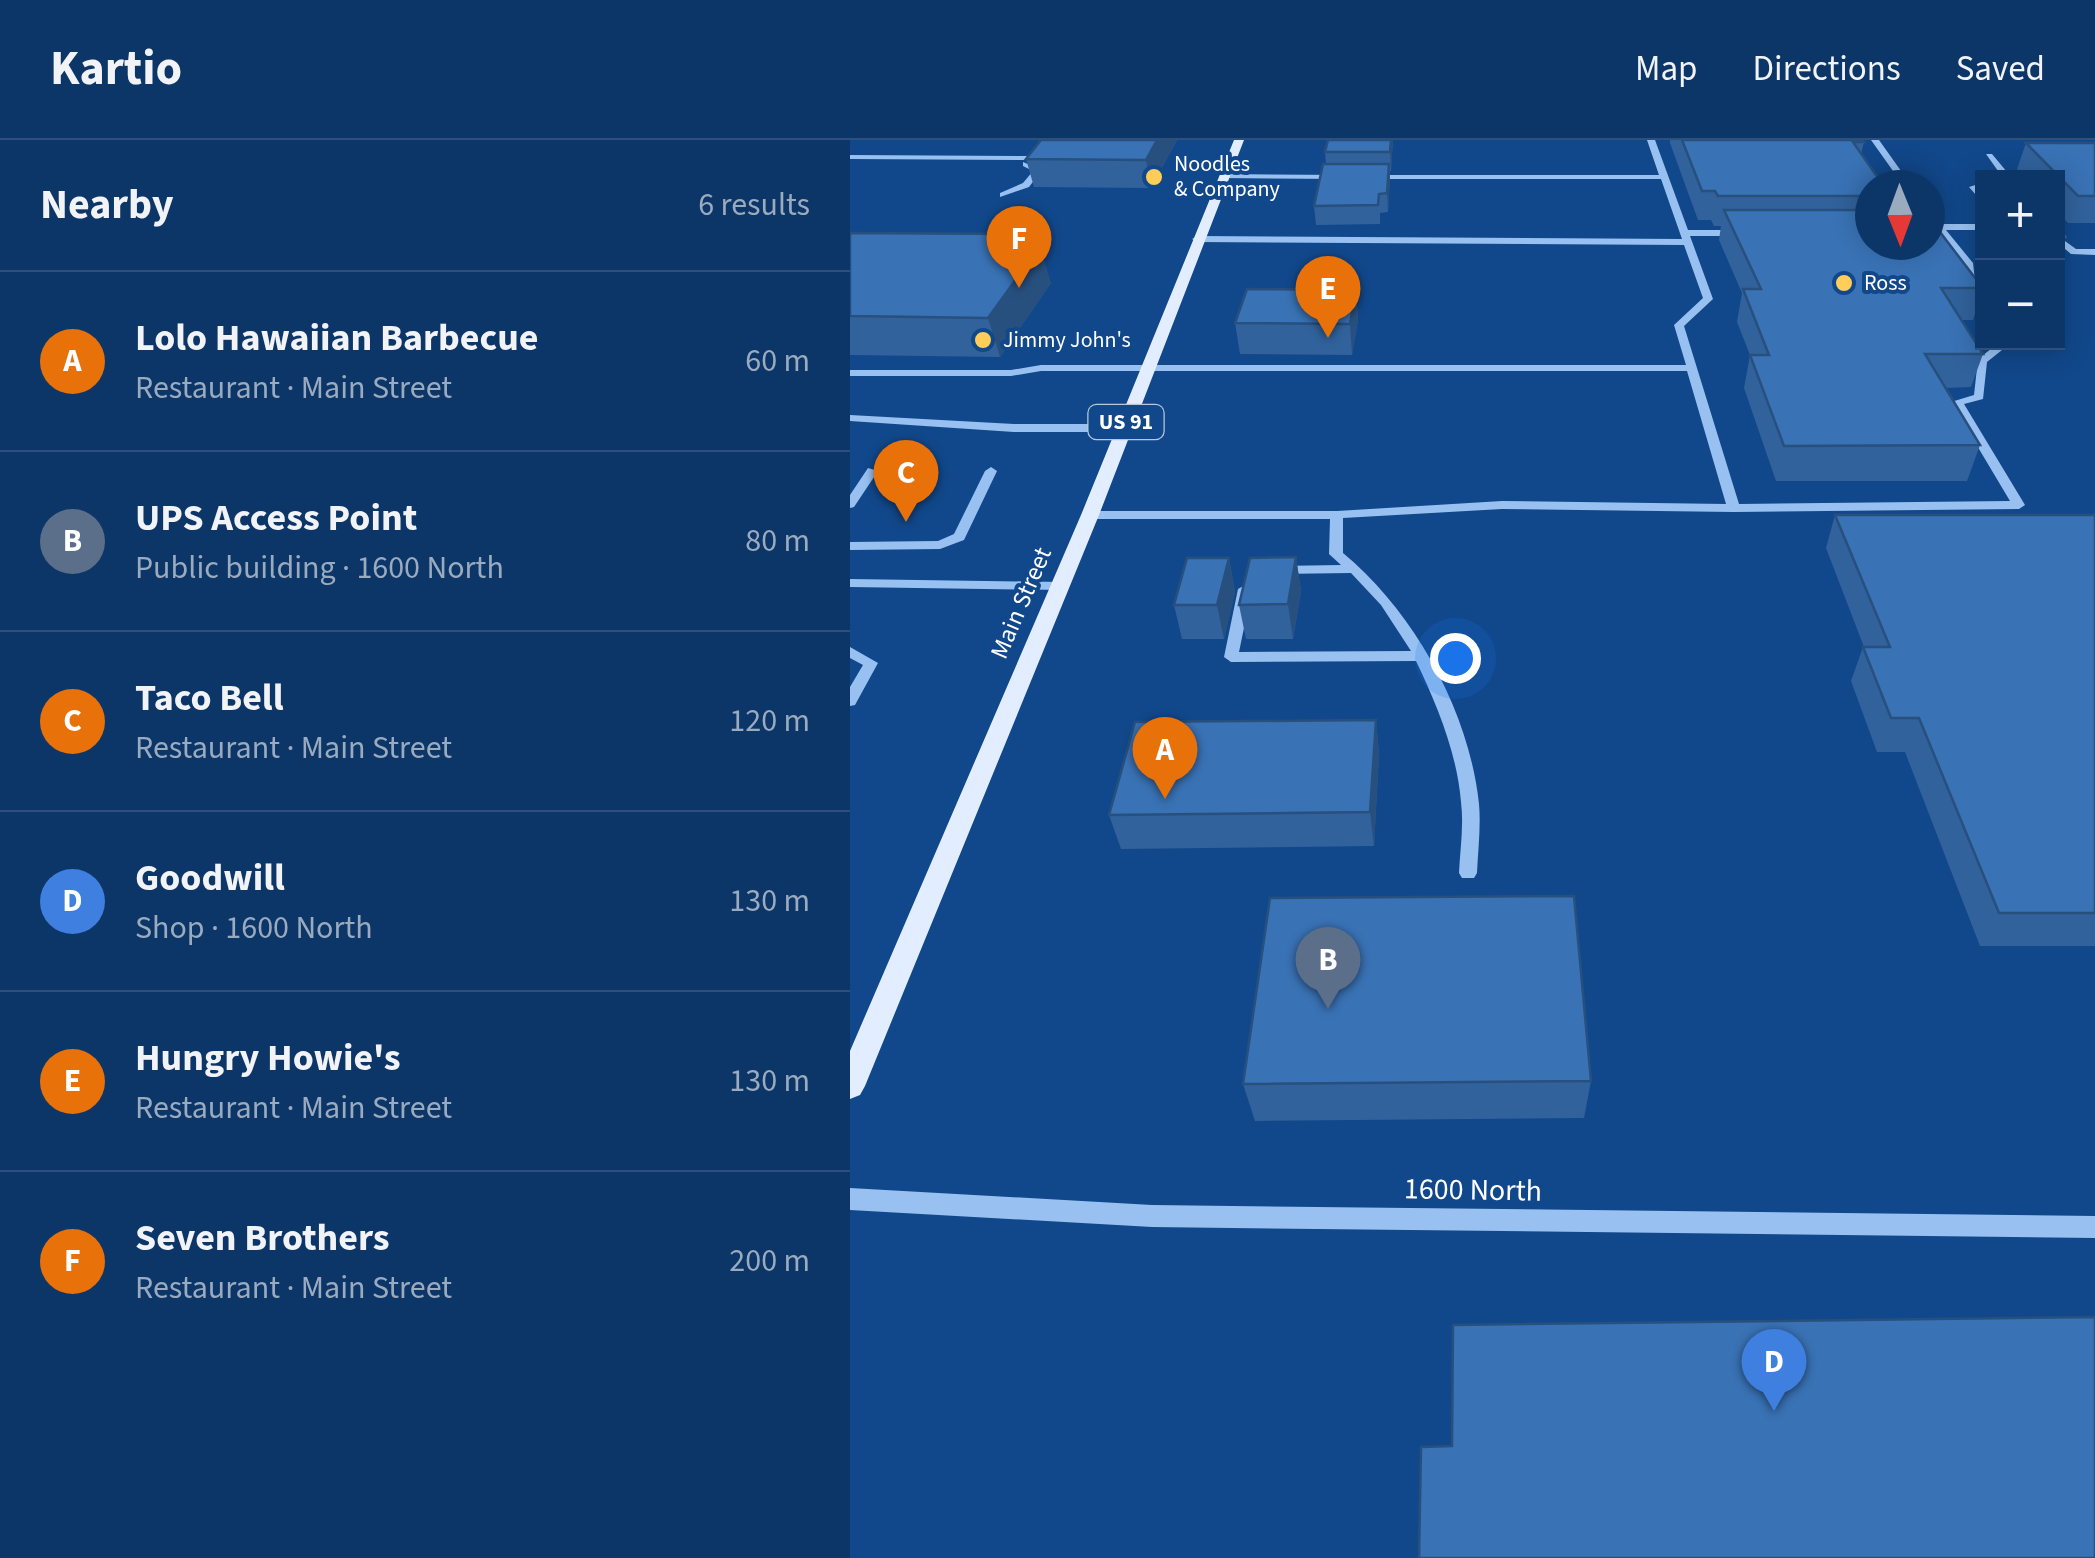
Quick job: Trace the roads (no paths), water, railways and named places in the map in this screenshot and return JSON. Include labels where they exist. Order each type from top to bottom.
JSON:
[{"type":"main road","name":"Main Street","points":[[850,1086],[1090,515],[1239,140]]},
{"type":"street","points":[[1029,161],[1050,140]]},
{"type":"street","points":[[1651,140],[1708,299],[1678,324],[1734,508]]},
{"type":"street","points":[[1875,140],[1896,170]]},
{"type":"street","points":[[994,158],[1002,149]]},
{"type":"street","points":[[1989,156],[2001,170]]},
{"type":"street","points":[[850,157],[994,158],[1029,161],[1038,170],[1026,185],[1002,194]]},
{"type":"street","points":[[1223,176],[1663,177]]},
{"type":"street","points":[[1945,231],[1975,228]]},
{"type":"street","points":[[1197,239],[1685,238],[1758,234]]},
{"type":"street","points":[[1945,239],[1968,264],[1975,296]]},
{"type":"street","points":[[2065,245],[2074,252],[2095,252]]},
{"type":"street","points":[[1090,515],[1337,515],[1502,505],[1734,508],[2019,504],[1957,402],[1980,397],[1982,361],[1996,350]]},
{"type":"street","points":[[850,373],[1011,373],[1041,368],[1692,368]]},
{"type":"street","points":[[850,418],[1014,428],[1123,428]]},
{"type":"street","points":[[850,504],[872,471]]},
{"type":"street","points":[[850,546],[940,546],[960,537],[991,471]]},
{"type":"street","points":[[1337,515],[1336,554],[1356,569],[1408,633],[1447,710],[1470,798],[1468,873]]},
{"type":"street","points":[[1268,570],[1356,569]]},
{"type":"street","points":[[1250,570],[1231,657],[1420,656]]},
{"type":"street","points":[[850,582],[1060,586]]},
{"type":"street","points":[[850,652],[871,662],[850,701]]},
{"type":"street","name":"1600 North","points":[[850,1198],[1152,1216],[2095,1227]]},
{"type":"place","name":"Noodles & Company","points":[[1154,177]]},
{"type":"place","name":"Ross","points":[[1844,283]]},
{"type":"place","name":"Seven Brothers","points":[[1019,288]]},
{"type":"place","name":"Hungry Howie's","points":[[1328,338]]},
{"type":"place","name":"Jimmy John's","points":[[983,340]]},
{"type":"place","name":"Taco Bell","points":[[906,522]]},
{"type":"place","name":"Lolo Hawaiian Barbecue","points":[[1165,799]]},
{"type":"place","name":"UPS Access Point","points":[[1328,1009]]},
{"type":"place","name":"Goodwill","points":[[1774,1411]]}]
